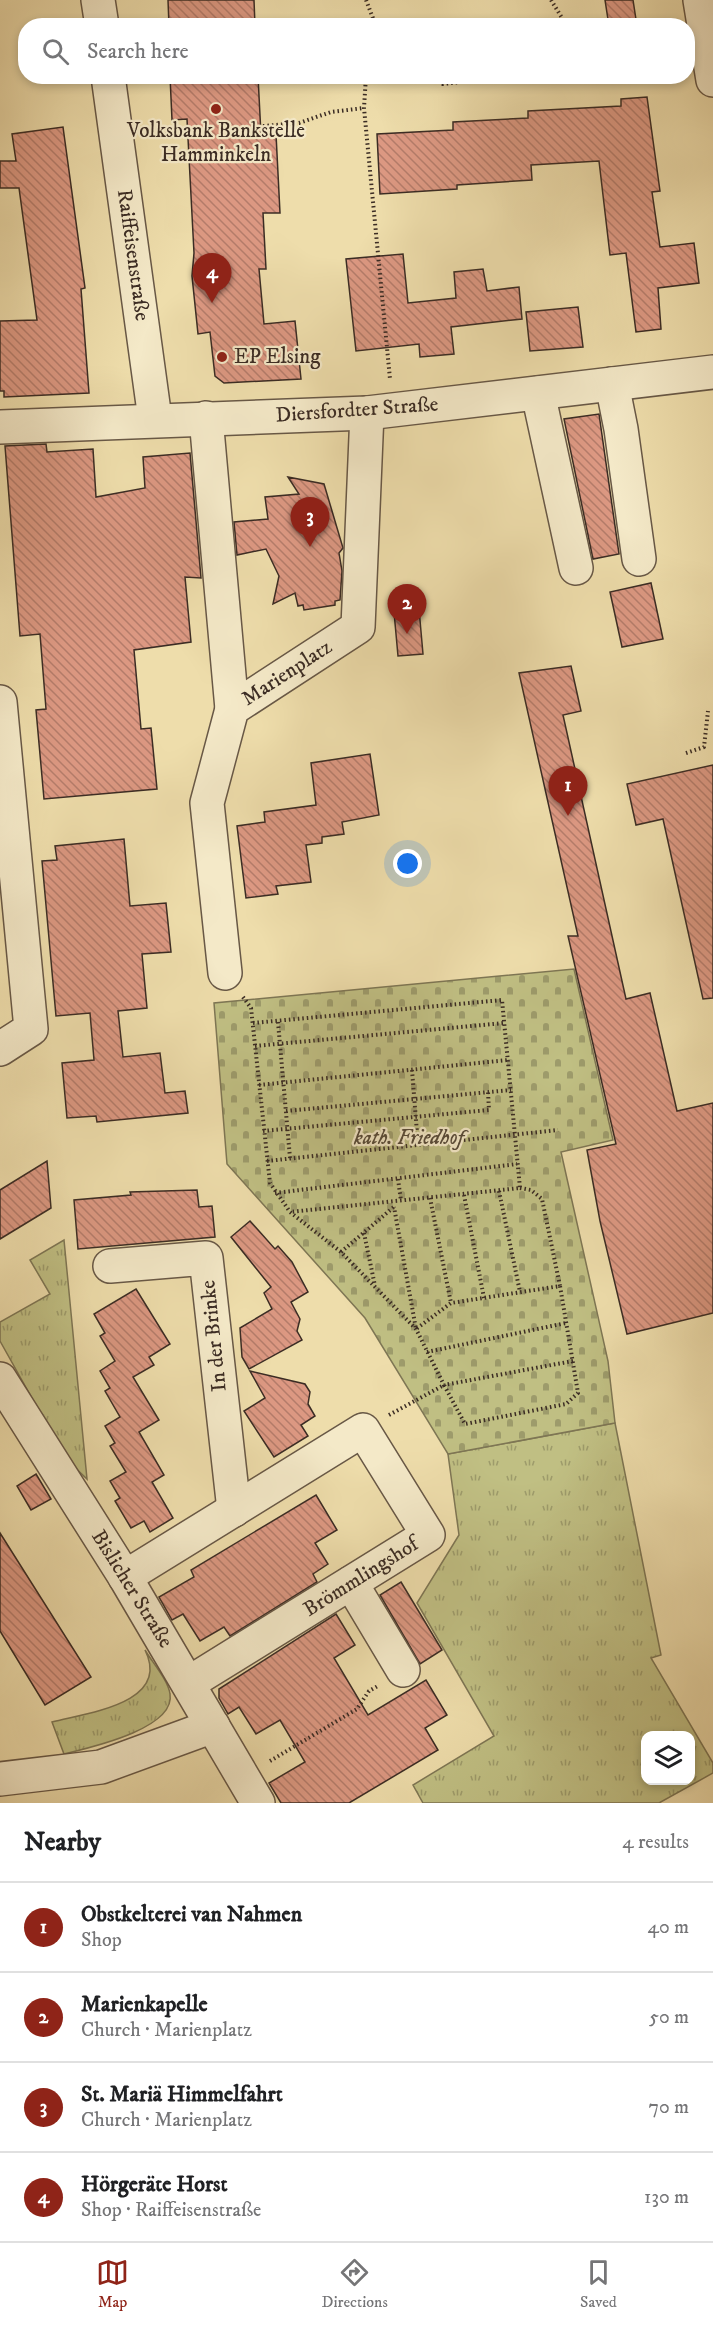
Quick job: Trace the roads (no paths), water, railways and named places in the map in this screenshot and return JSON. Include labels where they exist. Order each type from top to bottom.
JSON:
[{"type":"street","points":[[98,0],[101,18]]},
{"type":"street","points":[[700,0],[713,80]]},
{"type":"street","name":"Raiffeisenstraße","points":[[105,86],[117,139],[155,419]]},
{"type":"street","name":"Diersfordter Straße","points":[[0,427],[155,419],[380,412],[713,372]]},
{"type":"street","points":[[612,384],[621,429],[639,559]]},
{"type":"street","points":[[538,393],[576,568]]},
{"type":"street","name":"Marienplatz","points":[[225,973],[207,803],[232,709],[358,627],[380,412]]},
{"type":"street","points":[[206,418],[232,709]]},
{"type":"street","points":[[0,702],[31,1029],[0,1049]]},
{"type":"street","name":"In der Brinke","points":[[110,1266],[206,1258],[234,1510]]},
{"type":"street","name":"Bislicher Straße","points":[[0,1379],[125,1577],[251,1790]]},
{"type":"street","name":"Brömmlingshof","points":[[189,1683],[428,1535],[363,1430],[234,1510]]},
{"type":"street","points":[[125,1577],[234,1510]]},
{"type":"street","points":[[351,1583],[403,1670]]},
{"type":"street","points":[[0,1779],[101,1767],[213,1726]]},
{"type":"place","name":"Volksbank Bankstelle Hamminkeln","points":[[216,109]]},
{"type":"place","name":"Hörgeräte Horst","points":[[212,303]]},
{"type":"place","name":"EP Elsing","points":[[222,357]]},
{"type":"place","name":"St. Mariä Himmelfahrt","points":[[310,547]]},
{"type":"place","name":"Marienkapelle","points":[[407,634]]},
{"type":"place","name":"Obstkelterei van Nahmen","points":[[568,816]]},
{"type":"park label","name":"kath. Friedhof","points":[[409,1138]]}]
